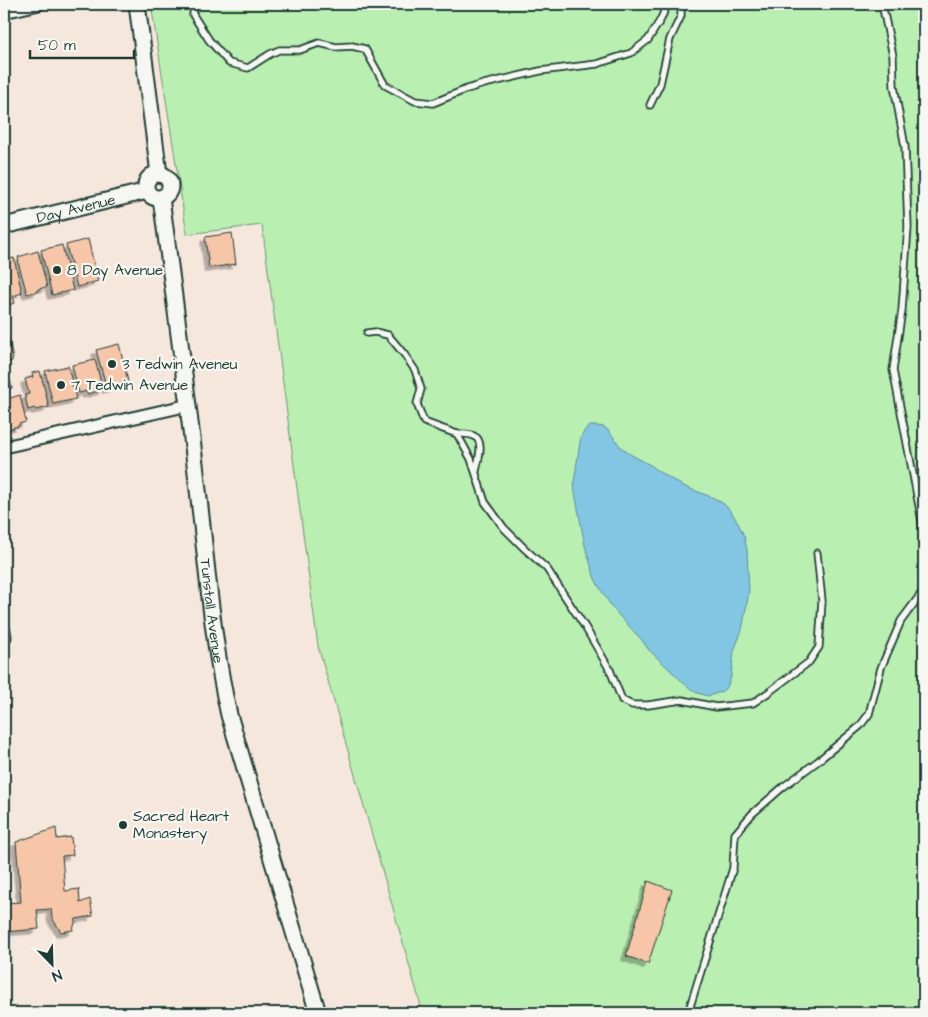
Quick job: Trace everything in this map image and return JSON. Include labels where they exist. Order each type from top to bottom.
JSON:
[{"type":"street","points":[[4,12],[39,4]]},
{"type":"street","points":[[137,4],[159,174]]},
{"type":"street","points":[[159,174],[170,182],[168,192],[161,198],[153,197],[147,191],[148,179],[153,175],[159,174]]},
{"type":"street","name":"Day Avenue","points":[[4,226],[147,191]]},
{"type":"street","name":"Tunstall Avenue","points":[[161,198],[189,405],[222,686],[231,722],[318,1013]]},
{"type":"street","points":[[4,447],[189,405]]},
{"type":"lane","points":[[194,4],[193,15],[209,40],[229,63],[248,68],[279,50],[300,50],[319,44],[336,47],[352,46],[365,50],[385,85],[415,101],[433,103],[467,89],[489,83],[540,72],[597,64],[631,53],[648,40],[661,19],[667,4]]},
{"type":"lane","points":[[650,105],[660,84],[670,39],[681,16],[681,4]]},
{"type":"lane","points":[[882,4],[893,56],[894,86],[905,147],[908,218],[902,310],[893,370],[924,532]]},
{"type":"lane","points":[[367,333],[375,332],[388,335],[415,370],[422,389],[417,404],[424,422],[457,434],[472,435],[478,438],[480,444],[476,473]]},
{"type":"lane","points":[[457,434],[471,459],[486,502],[504,528],[547,569],[585,627],[610,670],[622,700],[632,705],[648,705],[682,700],[716,707],[754,703],[809,662],[819,647],[822,601],[817,553]]},
{"type":"lane","points":[[688,1013],[733,868],[735,834],[752,814],[783,787],[860,726],[869,714],[881,668],[901,621],[924,590]]},
{"type":"green space","points":[[151,4],[924,4],[924,1013],[423,1013],[318,646],[262,225],[187,234]]},
{"type":"water","points":[[590,426],[604,427],[628,453],[683,486],[724,504],[738,523],[744,536],[747,550],[749,592],[742,630],[734,651],[731,677],[727,687],[721,692],[708,696],[695,692],[687,686],[648,649],[613,609],[595,579],[585,546],[574,483],[580,442],[585,430]]},
{"type":"water","points":[[924,800],[924,832],[920,829],[918,818],[920,807]]},
{"type":"building","points":[[232,233],[236,264],[209,268],[205,237]]},
{"type":"building","points":[[88,239],[98,281],[77,287],[66,245]]},
{"type":"building","name":"8 Day Avenue","points":[[62,245],[73,290],[52,295],[41,250]]},
{"type":"building","points":[[38,251],[47,287],[27,294],[18,257]]},
{"type":"building","points":[[14,258],[22,293],[13,296],[15,303],[4,306],[4,260]]},
{"type":"building","points":[[9,340],[13,359],[4,363],[4,341]]},
{"type":"building","name":"3 Tedwin Aveneu","points":[[119,344],[128,381],[107,389],[96,350]]},
{"type":"building","points":[[95,360],[103,390],[87,394],[87,391],[79,393],[72,365]]},
{"type":"building","name":"7 Tedwin Avenue","points":[[68,366],[76,399],[53,404],[45,371]]},
{"type":"building","points":[[40,371],[49,407],[28,410],[25,395],[29,394],[25,379],[33,377],[32,373]]},
{"type":"building","points":[[8,372],[12,388],[4,389],[4,373]]},
{"type":"building","points":[[20,395],[26,422],[14,428],[4,430],[4,400]]},
{"type":"building","points":[[56,828],[57,839],[71,837],[73,855],[62,856],[65,891],[79,889],[80,903],[90,899],[93,916],[76,919],[73,930],[61,932],[52,918],[51,909],[37,910],[39,929],[4,932],[4,903],[21,902],[16,842]]},
{"type":"building","points":[[648,881],[672,890],[648,964],[626,956]]},
{"type":"place","name":"8 Day Avenue","points":[[57,270]]},
{"type":"place","name":"3 Tedwin Aveneu","points":[[112,364]]},
{"type":"place","name":"7 Tedwin Avenue","points":[[61,385]]},
{"type":"place","name":"Sacred Heart Monastery","points":[[123,825]]}]
